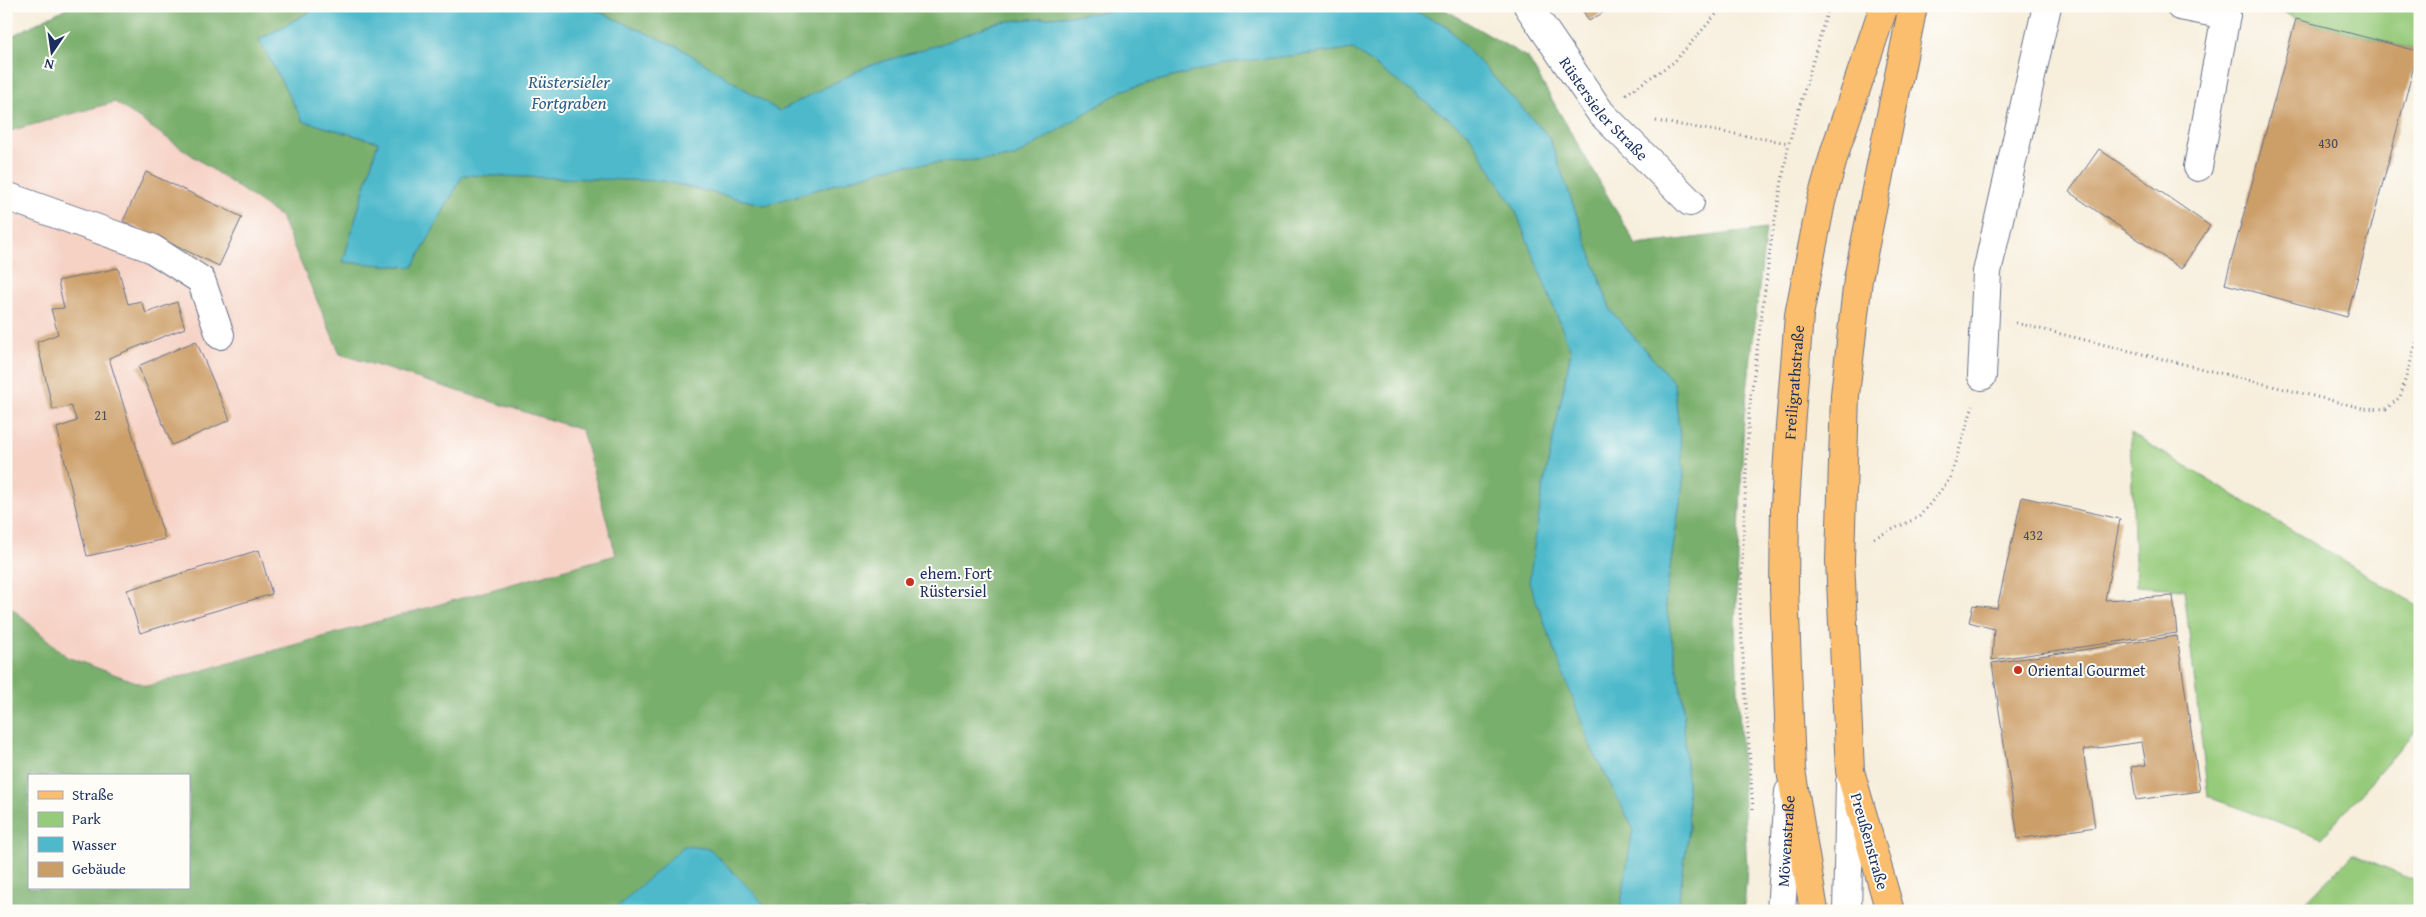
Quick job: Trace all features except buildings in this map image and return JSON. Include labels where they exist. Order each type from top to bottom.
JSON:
[{"type":"main road","name":"Freiligrathstraße","points":[[1791,770],[1784,588],[1785,506],[1799,314],[1823,193],[1836,148],[1884,6]]},
{"type":"main road","points":[[1850,771],[1840,560],[1845,395],[1858,279],[1913,6]]},
{"type":"main road","points":[[1791,770],[1814,911]]},
{"type":"main road","name":"Preußenstraße","points":[[1850,771],[1890,911]]},
{"type":"street","name":"Rüstersieler Straße","points":[[1528,6],[1601,113],[1690,202]]},
{"type":"street","points":[[1982,376],[1987,272],[2047,6]]},
{"type":"street","points":[[2180,6],[2226,15],[2198,168]]},
{"type":"street","points":[[6,196],[151,248],[201,280],[220,335]]},
{"type":"street","name":"Möwenstraße","points":[[1782,911],[1791,770]]},
{"type":"street","points":[[1847,911],[1850,771]]},
{"type":"path","points":[[1601,113],[1649,77],[1674,62],[1720,10],[1718,6]]},
{"type":"path","points":[[1601,113],[1789,142]]},
{"type":"path","points":[[1985,315],[2362,408],[2386,409],[2400,397],[2420,331]]},
{"type":"path","points":[[1868,540],[1919,518],[1950,480],[1982,376]]},
{"type":"shaded area","points":[[115,102],[281,217],[340,354],[582,430],[616,555],[147,686],[67,657],[6,603],[6,132]]},
{"type":"green space","points":[[70,6],[320,6],[259,39],[303,121],[378,142],[343,262],[413,267],[463,175],[663,181],[765,205],[896,166],[1015,157],[1123,90],[1226,63],[1353,49],[1468,133],[1514,207],[1571,351],[1542,493],[1591,747],[1633,828],[1620,911],[769,911],[755,894],[710,849],[613,911],[6,911],[6,603],[67,657],[147,686],[616,555],[582,430],[340,354],[281,217],[115,102],[6,132],[6,39]]},
{"type":"green space","points":[[586,6],[1123,6],[1105,12],[999,22],[938,45],[868,66],[779,111],[680,48]]},
{"type":"green space","points":[[1398,6],[1439,6],[1528,58],[1636,245],[1766,229],[1744,417],[1735,628],[1747,868],[1744,911],[1677,911],[1689,829],[1683,702],[1665,601],[1684,476],[1674,383],[1611,311],[1549,137],[1444,24]]},
{"type":"green space","points":[[2273,6],[2420,6],[2420,51],[2296,19]]},
{"type":"green space","points":[[2130,433],[2420,607],[2420,726],[2322,838],[2208,797],[2184,589],[2136,586]]},
{"type":"green space","points":[[2353,854],[2420,882],[2420,911],[2297,911]]},
{"type":"water","name":"Rüstersieler Fortgraben","points":[[320,6],[586,6],[680,48],[779,111],[868,66],[938,45],[999,22],[1105,12],[1123,6],[1398,6],[1444,24],[1549,137],[1611,311],[1674,383],[1684,476],[1665,601],[1683,702],[1689,829],[1677,911],[1620,911],[1633,828],[1591,747],[1529,582],[1542,493],[1571,351],[1514,207],[1468,133],[1353,49],[1226,63],[1123,90],[1015,157],[896,166],[765,205],[663,181],[463,175],[413,267],[343,262],[378,142],[303,121],[259,40]]},
{"type":"water","points":[[684,846],[710,849],[755,894],[769,911],[613,911]]},
{"type":"place","name":"ehem. Fort Rüstersiel","points":[[910,582]]},
{"type":"place","name":"Oriental Gourmet","points":[[2018,670]]}]
